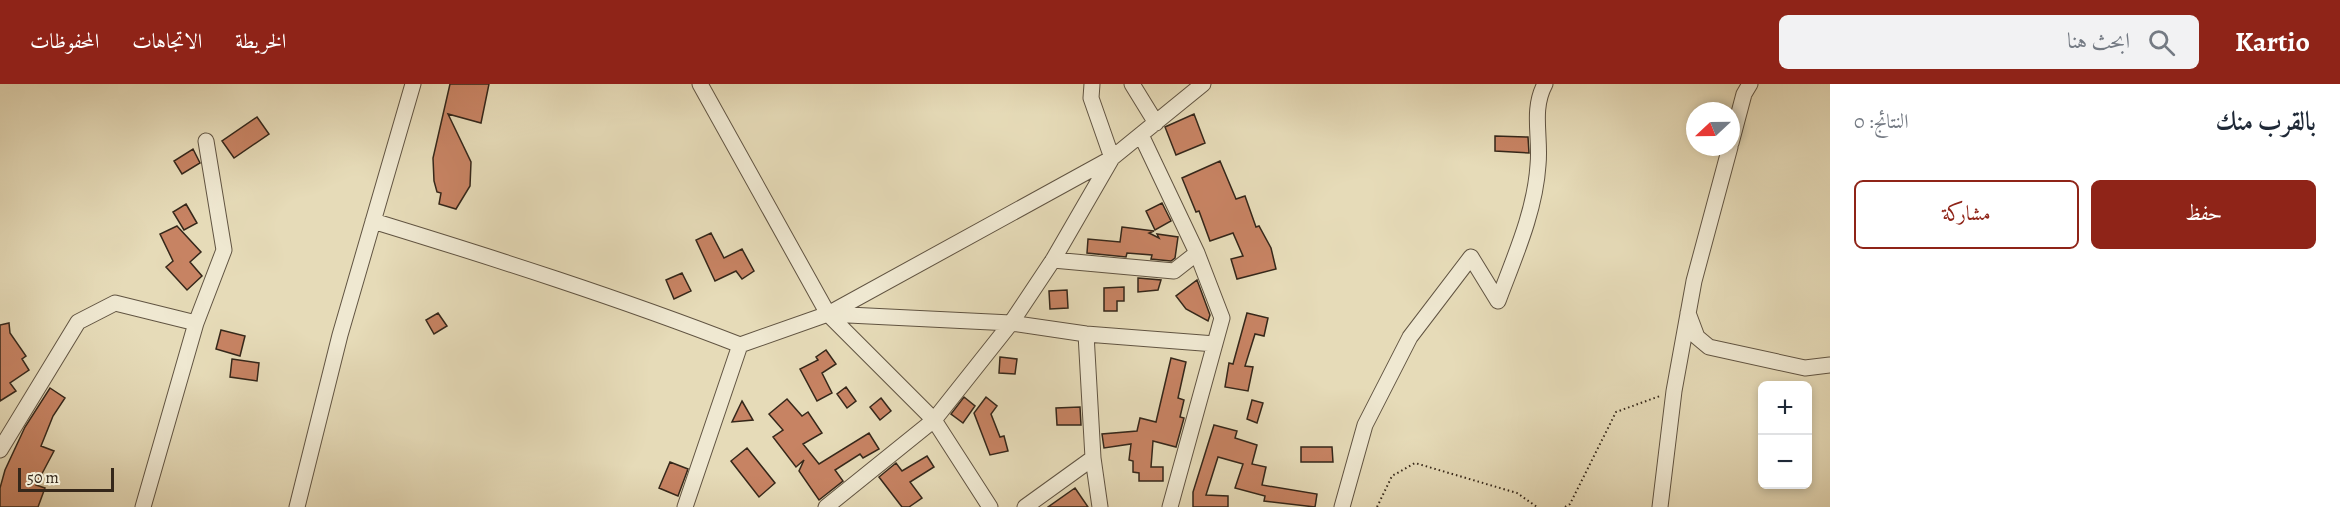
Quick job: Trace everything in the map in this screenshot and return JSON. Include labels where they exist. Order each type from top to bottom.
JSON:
[{"type":"street","points":[[297,507],[340,335],[413,84]]},
{"type":"street","points":[[700,84],[828,315],[934,420],[990,507]]},
{"type":"street","points":[[826,507],[934,420],[1011,323],[1053,260],[1112,158],[1091,98],[1092,84]]},
{"type":"street","points":[[1132,84],[1156,123]]},
{"type":"street","points":[[373,221],[523,266],[640,306],[740,345],[828,315],[1112,158],[1203,84]]},
{"type":"street","points":[[1342,507],[1365,425],[1410,338],[1471,257],[1498,301],[1517,253],[1530,204],[1538,166],[1536,117],[1539,94],[1545,84]]},
{"type":"street","points":[[1740,109],[1750,84]]},
{"type":"street","points":[[1141,135],[1197,253],[1222,318],[1170,507]]},
{"type":"street","points":[[143,507],[196,322],[224,250],[206,141]]},
{"type":"street","points":[[1660,507],[1674,391],[1688,312],[1727,156]]},
{"type":"street","points":[[1053,260],[1174,271],[1197,253]]},
{"type":"street","points":[[0,450],[78,322],[115,303],[196,322]]},
{"type":"street","points":[[1688,312],[1697,337],[1709,347],[1805,369],[1830,365]]},
{"type":"street","points":[[828,315],[1011,323],[1086,334],[1215,344]]},
{"type":"street","points":[[1086,334],[1093,458],[1100,507]]},
{"type":"street","points":[[685,507],[740,345]]},
{"type":"street","points":[[1025,507],[1093,458]]},
{"type":"path","points":[[1565,507],[1570,504],[1594,460],[1616,412],[1674,391]]},
{"type":"path","points":[[1377,507],[1392,476],[1415,463],[1518,493],[1537,507]]},
{"type":"building","points":[[450,84],[489,84],[481,123],[448,114],[471,162],[470,186],[456,209],[439,204],[441,193],[437,192],[434,181],[433,158]]},
{"type":"building","points":[[1194,114],[1205,143],[1176,155],[1165,127]]},
{"type":"building","points":[[257,117],[269,134],[234,158],[222,141]]},
{"type":"building","points":[[1495,136],[1528,137],[1529,153],[1495,151]]},
{"type":"building","points":[[193,149],[200,163],[182,174],[174,161]]},
{"type":"building","points":[[1220,161],[1236,199],[1245,196],[1256,227],[1259,226],[1271,248],[1276,269],[1237,279],[1231,259],[1243,256],[1233,233],[1210,241],[1199,211],[1196,212],[1182,178]]},
{"type":"building","points":[[1162,203],[1171,221],[1155,230],[1146,211]]},
{"type":"building","points":[[186,204],[197,223],[184,230],[173,212]]},
{"type":"building","points":[[177,226],[201,252],[190,262],[202,276],[187,290],[166,267],[173,261],[160,234]]},
{"type":"building","points":[[1122,227],[1154,231],[1149,233],[1159,238],[1157,234],[1178,237],[1175,258],[1171,261],[1151,259],[1152,255],[1127,253],[1126,257],[1087,253],[1088,239],[1120,242]]},
{"type":"building","points":[[711,233],[724,258],[742,249],[754,271],[742,279],[736,271],[715,281],[696,240]]},
{"type":"building","points":[[682,273],[691,291],[674,299],[666,280]]},
{"type":"building","points":[[1138,278],[1161,280],[1158,290],[1138,292]]},
{"type":"building","points":[[1197,280],[1210,315],[1208,321],[1186,309],[1176,296]]},
{"type":"building","points":[[1124,287],[1124,301],[1117,301],[1117,311],[1104,311],[1104,288]]},
{"type":"building","points":[[1067,290],[1068,308],[1050,309],[1049,291]]},
{"type":"building","points":[[438,313],[447,326],[434,334],[426,320]]},
{"type":"building","points":[[1247,313],[1268,318],[1264,336],[1255,334],[1245,366],[1253,367],[1248,391],[1225,387],[1229,363],[1233,364]]},
{"type":"building","points":[[9,323],[10,333],[26,356],[22,359],[29,370],[10,383],[16,391],[0,401],[0,325]]},
{"type":"building","points":[[221,330],[245,336],[240,356],[216,349]]},
{"type":"building","points":[[826,350],[836,364],[822,373],[832,393],[817,401],[800,369],[818,360],[816,357]]},
{"type":"building","points":[[1000,357],[1017,359],[1015,374],[999,373]]},
{"type":"building","points":[[1171,358],[1186,362],[1178,398],[1184,400],[1180,417],[1184,418],[1176,447],[1153,441],[1151,467],[1163,467],[1163,481],[1139,481],[1139,473],[1133,472],[1133,461],[1129,460],[1131,444],[1104,448],[1102,434],[1137,431],[1140,418],[1156,422]]},
{"type":"building","points":[[232,359],[259,363],[257,381],[230,377]]},
{"type":"building","points":[[846,387],[856,401],[847,408],[837,394]]},
{"type":"building","points":[[50,388],[65,398],[53,416],[41,446],[54,451],[36,485],[45,488],[38,507],[0,507],[0,488],[5,470],[25,427]]},
{"type":"building","points":[[964,397],[975,406],[963,423],[951,414]]},
{"type":"building","points":[[986,397],[997,406],[991,414],[1000,437],[1004,436],[1008,451],[990,455],[974,413]]},
{"type":"building","points":[[881,398],[891,411],[880,420],[870,407]]},
{"type":"building","points":[[787,399],[802,416],[808,412],[822,433],[803,444],[819,464],[869,433],[879,449],[863,458],[860,454],[835,470],[843,481],[819,500],[799,471],[804,460],[796,467],[773,437],[783,430],[769,414]]},
{"type":"building","points":[[1252,400],[1263,403],[1257,423],[1247,419]]},
{"type":"building","points":[[742,401],[753,420],[732,422]]},
{"type":"building","points":[[1080,407],[1081,425],[1057,425],[1056,408]]},
{"type":"building","points":[[1214,425],[1237,431],[1235,438],[1257,445],[1252,464],[1266,467],[1262,485],[1317,494],[1315,507],[1264,501],[1265,496],[1235,488],[1243,464],[1218,457],[1206,495],[1228,496],[1228,507],[1193,507],[1193,492]]},
{"type":"building","points":[[1301,447],[1332,447],[1333,462],[1301,462]]},
{"type":"building","points":[[747,448],[775,483],[759,497],[731,461]]},
{"type":"building","points":[[927,456],[934,467],[910,482],[922,498],[909,507],[902,507],[879,477],[896,463],[902,471]]},
{"type":"building","points":[[670,462],[688,469],[678,496],[659,488]]},
{"type":"building","points":[[1075,488],[1088,507],[1048,507]]}]
